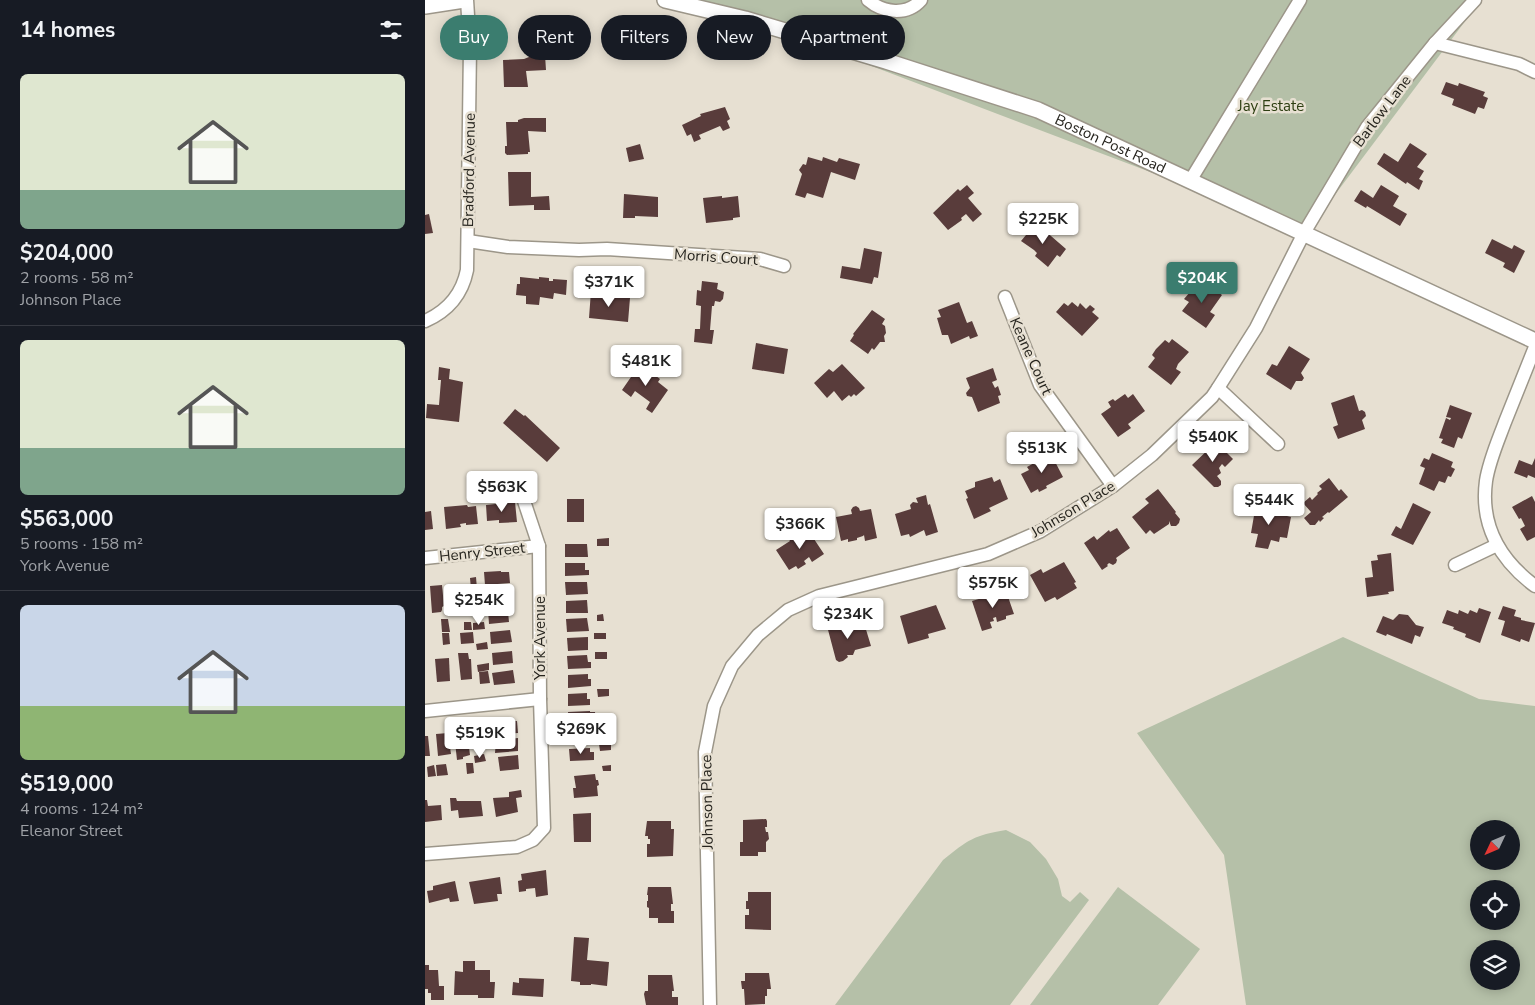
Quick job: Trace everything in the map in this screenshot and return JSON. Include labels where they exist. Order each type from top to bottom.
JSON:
[{"type":"main road","points":[[425,6],[466,0]]},
{"type":"main road","name":"Boston Post Road","points":[[674,1],[754,22],[886,61],[1038,110],[1535,341]]},
{"type":"street","name":"Bradford Avenue","points":[[425,321],[439,315],[457,296],[464,282],[467,270],[470,47],[466,0]]},
{"type":"street","points":[[867,0],[873,5],[903,12],[914,7],[921,0]]},
{"type":"street","points":[[1190,181],[1300,0]]},
{"type":"street","name":"Barlow Lane","points":[[1304,233],[1367,127],[1435,43],[1475,0]]},
{"type":"street","points":[[1435,43],[1519,64],[1535,72]]},
{"type":"street","name":"Johnson Place","points":[[710,1005],[705,752],[714,706],[732,666],[758,635],[787,610],[819,596],[988,554],[1041,531],[1113,486],[1152,455],[1212,397],[1256,328],[1304,233]]},
{"type":"street","name":"Morris Court","points":[[468,241],[508,247],[579,250],[607,249],[760,259],[784,266]]},
{"type":"street","name":"Keane Court","points":[[1005,296],[1041,385],[1113,486]]},
{"type":"street","points":[[1535,347],[1495,449],[1486,480],[1485,503],[1488,524],[1497,545],[1519,574],[1535,586]]},
{"type":"street","points":[[1218,388],[1278,444]]},
{"type":"street","name":"York Avenue","points":[[425,854],[517,847],[533,840],[544,828],[540,699],[539,546],[521,489]]},
{"type":"street","points":[[1455,565],[1497,545]]},
{"type":"street","name":"Henry Street","points":[[425,558],[539,546]]},
{"type":"street","points":[[425,711],[540,699]]},
{"type":"green space","name":"Jay Estate","points":[[698,0],[1481,0],[1298,244],[1304,233],[1274,219],[856,60],[905,60],[905,15],[781,15],[781,32],[771,28],[771,15],[737,15]]},
{"type":"green space","points":[[1343,637],[1479,699],[1535,706],[1535,1005],[1246,1005],[1224,855],[1137,733]]},
{"type":"green space","points":[[1006,830],[1030,842],[1046,859],[1058,879],[1062,896],[1070,902],[1080,892],[1089,900],[1010,1005],[835,1005],[943,860],[972,839]]},
{"type":"green space","points":[[1118,887],[1200,949],[1158,1005],[1030,1005]]},
{"type":"building","points":[[503,60],[545,60],[546,70],[526,71],[528,87],[504,87]]},
{"type":"building","points":[[1446,82],[1458,86],[1459,83],[1485,92],[1483,96],[1488,98],[1484,109],[1478,107],[1475,114],[1452,105],[1454,99],[1441,94]]},
{"type":"building","points":[[725,107],[730,119],[727,121],[730,128],[723,131],[720,126],[699,135],[701,139],[694,142],[691,134],[687,136],[682,125],[701,116],[700,114]]},
{"type":"building","points":[[524,118],[546,118],[546,132],[528,131],[530,152],[528,154],[507,155],[505,153],[505,146],[507,146],[506,122],[518,122],[518,120]]},
{"type":"building","points":[[1410,143],[1427,154],[1417,167],[1424,171],[1419,179],[1423,181],[1419,190],[1407,182],[1406,184],[1377,164],[1384,153],[1398,162]]},
{"type":"building","points":[[640,144],[644,159],[629,162],[626,148]]},
{"type":"building","points":[[808,157],[822,161],[823,157],[837,162],[839,158],[860,164],[855,180],[831,172],[823,198],[807,193],[805,198],[795,195],[802,174],[799,170],[803,164],[806,165]]},
{"type":"building","points":[[508,172],[531,172],[531,197],[549,196],[550,210],[534,210],[534,205],[509,206]]},
{"type":"building","points":[[967,185],[974,193],[968,198],[982,214],[973,222],[966,214],[961,218],[962,220],[948,230],[933,213],[958,189],[960,191]]},
{"type":"building","points":[[1381,185],[1399,196],[1393,206],[1407,214],[1400,226],[1367,206],[1366,208],[1354,201],[1361,190],[1373,198]]},
{"type":"building","points":[[624,194],[658,197],[658,217],[635,216],[635,218],[623,218]]},
{"type":"building","points":[[722,196],[722,198],[738,196],[740,217],[733,218],[733,220],[706,223],[703,198]]},
{"type":"building","points":[[429,214],[433,233],[425,234],[425,215]]},
{"type":"building","points":[[1036,223],[1066,249],[1060,257],[1057,255],[1048,267],[1035,256],[1037,253],[1034,250],[1021,241]]},
{"type":"building","points":[[1492,239],[1512,249],[1514,245],[1525,251],[1514,273],[1503,267],[1505,263],[1485,253]]},
{"type":"building","points":[[864,248],[882,252],[878,278],[874,277],[872,284],[840,278],[842,266],[860,269]]},
{"type":"building","points":[[520,277],[549,278],[549,281],[553,281],[553,279],[567,280],[566,295],[554,293],[553,299],[540,297],[539,305],[526,304],[526,296],[516,295],[517,284],[520,284]]},
{"type":"building","points":[[702,281],[718,283],[717,289],[724,292],[723,299],[720,302],[715,301],[714,306],[712,306],[710,330],[714,330],[712,344],[694,342],[695,329],[700,329],[701,306],[696,305],[697,290],[701,291]]},
{"type":"building","points":[[1204,282],[1222,295],[1210,312],[1215,315],[1206,328],[1182,311],[1189,302],[1184,299],[1196,285],[1200,288]]},
{"type":"building","points":[[591,291],[602,292],[602,297],[630,298],[628,322],[589,318]]},
{"type":"building","points":[[959,302],[967,323],[972,321],[978,336],[970,339],[969,336],[951,344],[948,335],[942,335],[937,318],[941,317],[938,310]]},
{"type":"building","points":[[1072,302],[1078,307],[1080,303],[1086,309],[1090,305],[1095,309],[1092,312],[1099,318],[1082,336],[1056,312],[1064,303],[1068,306]]},
{"type":"building","points":[[872,310],[885,319],[882,324],[885,326],[886,333],[884,336],[885,342],[880,342],[868,354],[850,341],[853,334]]},
{"type":"building","points":[[1172,339],[1189,352],[1178,364],[1176,369],[1181,372],[1171,385],[1148,367],[1155,358],[1152,355],[1156,349],[1165,340],[1169,343]]},
{"type":"building","points":[[756,343],[788,349],[784,374],[752,369]]},
{"type":"building","points":[[1289,346],[1310,359],[1301,373],[1304,378],[1302,381],[1296,381],[1291,390],[1266,374],[1272,364],[1277,366]]},
{"type":"building","points":[[640,364],[660,379],[658,382],[668,390],[652,413],[646,409],[650,402],[635,391],[631,397],[622,390]]},
{"type":"building","points":[[842,364],[865,388],[856,396],[854,394],[851,397],[849,395],[842,401],[834,391],[827,398],[814,383],[829,369],[833,372]]},
{"type":"building","points":[[439,367],[450,369],[449,379],[463,382],[459,422],[426,418],[427,404],[439,405],[441,380],[438,380]]},
{"type":"building","points":[[993,368],[997,380],[992,382],[995,388],[998,386],[1001,395],[998,396],[1000,403],[978,412],[972,397],[967,396],[966,393],[970,388],[966,378]]},
{"type":"building","points":[[1125,394],[1128,398],[1133,394],[1145,411],[1128,424],[1131,428],[1118,437],[1101,414],[1111,407],[1108,402],[1113,399],[1115,401]]},
{"type":"building","points":[[1354,395],[1359,411],[1365,412],[1366,416],[1362,420],[1365,429],[1338,439],[1333,427],[1338,425],[1331,403]]},
{"type":"building","points":[[1450,405],[1472,413],[1462,439],[1458,437],[1454,448],[1441,443],[1443,439],[1439,438],[1446,418],[1450,420],[1451,418],[1446,417]]},
{"type":"building","points":[[515,409],[525,415],[560,448],[547,462],[503,423]]},
{"type":"building","points":[[1217,439],[1227,449],[1225,451],[1233,459],[1225,467],[1222,464],[1219,468],[1221,473],[1217,476],[1221,481],[1221,485],[1214,487],[1192,465]]},
{"type":"building","points":[[1432,453],[1453,462],[1451,467],[1455,469],[1451,477],[1448,476],[1445,483],[1439,481],[1434,491],[1419,484],[1425,468],[1420,466],[1424,458],[1429,460]]},
{"type":"building","points":[[1051,454],[1063,477],[1039,492],[1038,489],[1031,493],[1021,474],[1029,470],[1027,467],[1034,463],[1035,465],[1040,463],[1039,460]]},
{"type":"building","points":[[1535,458],[1535,478],[1528,475],[1527,478],[1514,473],[1519,460],[1532,465]]},
{"type":"building","points":[[992,477],[994,482],[1000,479],[1008,499],[989,508],[991,511],[974,519],[965,491],[975,487],[975,482]]},
{"type":"building","points":[[1329,478],[1339,491],[1341,489],[1348,497],[1322,517],[1324,518],[1320,522],[1319,520],[1315,525],[1310,525],[1304,518],[1311,512],[1303,503],[1310,497],[1312,500],[1322,489],[1319,486]]},
{"type":"building","points":[[1158,489],[1176,512],[1180,519],[1179,523],[1176,526],[1171,526],[1169,521],[1169,524],[1154,534],[1150,530],[1146,534],[1132,517],[1149,503],[1145,499]]},
{"type":"building","points":[[926,495],[938,532],[926,536],[924,530],[910,537],[909,534],[901,536],[895,514],[911,509],[910,505],[913,502],[918,503],[916,498]]},
{"type":"building","points":[[1532,496],[1535,502],[1535,537],[1527,541],[1520,529],[1525,526],[1512,507]]},
{"type":"building","points":[[567,499],[584,499],[584,522],[567,522]]},
{"type":"building","points":[[515,502],[517,522],[499,523],[499,520],[487,521],[486,505]]},
{"type":"building","points":[[1413,503],[1431,512],[1413,545],[1391,535],[1396,526],[1401,529]]},
{"type":"building","points":[[1256,504],[1272,507],[1271,512],[1291,517],[1287,538],[1280,537],[1279,542],[1271,540],[1268,549],[1255,547],[1258,534],[1251,533]]},
{"type":"building","points":[[467,505],[468,507],[476,506],[478,524],[466,525],[466,523],[460,524],[461,527],[446,529],[444,507]]},
{"type":"building","points":[[856,506],[860,511],[871,509],[877,538],[865,541],[864,535],[857,538],[857,540],[848,542],[848,539],[841,541],[836,517],[852,514],[851,510]]},
{"type":"building","points":[[431,511],[433,529],[425,530],[425,512]]},
{"type":"building","points":[[806,527],[824,554],[812,562],[809,557],[804,561],[806,564],[798,569],[796,566],[789,570],[776,550],[790,541],[788,538],[790,535]]},
{"type":"building","points":[[1117,528],[1130,548],[1116,558],[1116,563],[1113,565],[1109,563],[1102,570],[1084,543],[1094,536],[1097,540],[1109,530],[1110,532]]},
{"type":"building","points":[[609,538],[609,546],[597,546],[597,539]]},
{"type":"building","points":[[565,544],[587,544],[588,557],[565,557]]},
{"type":"building","points":[[1391,553],[1394,591],[1388,592],[1389,594],[1367,597],[1365,578],[1373,577],[1371,561],[1378,560],[1377,555]]},
{"type":"building","points":[[1064,562],[1076,582],[1074,583],[1077,588],[1057,600],[1055,597],[1045,602],[1030,575],[1041,569],[1043,573]]},
{"type":"building","points":[[565,563],[585,563],[585,570],[589,570],[589,575],[565,576]]},
{"type":"building","points":[[484,572],[509,572],[510,583],[485,585]]},
{"type":"building","points":[[476,577],[477,589],[471,589],[470,578]]},
{"type":"building","points":[[565,582],[587,582],[588,594],[566,595]]},
{"type":"building","points":[[442,585],[444,606],[441,612],[432,613],[430,586]]},
{"type":"building","points":[[464,585],[466,611],[455,612],[453,586]]},
{"type":"building","points":[[507,589],[509,601],[488,604],[486,591]]},
{"type":"building","points":[[1006,591],[1014,614],[1006,616],[1006,619],[997,622],[996,617],[993,618],[994,621],[990,622],[992,628],[982,631],[972,601]]},
{"type":"building","points":[[587,600],[588,613],[566,613],[566,601]]},
{"type":"building","points":[[936,605],[946,629],[928,634],[929,638],[908,644],[900,616]]},
{"type":"building","points":[[1503,606],[1516,610],[1514,616],[1521,618],[1521,620],[1535,623],[1529,642],[1521,639],[1520,642],[1501,635],[1505,621],[1498,619]]},
{"type":"building","points":[[1479,608],[1491,612],[1480,643],[1465,637],[1466,634],[1453,629],[1454,627],[1442,623],[1447,610],[1458,614],[1459,610],[1468,614],[1470,610],[1477,613]]},
{"type":"building","points":[[503,609],[503,612],[508,612],[509,622],[489,624],[488,610]]},
{"type":"building","points":[[603,614],[604,621],[597,621],[597,615]]},
{"type":"building","points":[[1399,614],[1408,615],[1416,625],[1424,627],[1420,637],[1415,635],[1412,644],[1387,634],[1386,636],[1376,632],[1383,616],[1393,620]]},
{"type":"building","points":[[587,618],[589,631],[567,632],[566,619]]},
{"type":"building","points":[[441,619],[448,619],[450,632],[442,632]]},
{"type":"building","points":[[464,622],[471,622],[472,630],[464,630]]},
{"type":"building","points":[[484,622],[485,629],[473,630],[473,623]]},
{"type":"building","points":[[841,623],[842,627],[864,623],[871,646],[855,650],[853,655],[847,655],[848,657],[839,662],[836,660],[827,626]]},
{"type":"building","points":[[510,630],[512,642],[491,644],[490,632]]},
{"type":"building","points":[[473,632],[474,643],[461,644],[460,633]]},
{"type":"building","points":[[442,633],[449,633],[450,644],[443,645]]},
{"type":"building","points":[[594,633],[606,633],[606,639],[594,639]]},
{"type":"building","points":[[588,637],[588,650],[568,651],[567,638]]},
{"type":"building","points":[[487,642],[488,649],[477,650],[476,644]]},
{"type":"building","points":[[512,651],[513,663],[493,665],[492,653]]},
{"type":"building","points":[[595,652],[607,652],[607,659],[595,659]]},
{"type":"building","points":[[458,653],[468,653],[469,659],[471,659],[472,679],[461,680]]},
{"type":"building","points":[[587,655],[588,662],[591,662],[591,668],[568,669],[567,656]]},
{"type":"building","points":[[449,658],[450,681],[437,682],[435,659]]},
{"type":"building","points":[[489,663],[489,670],[478,672],[477,665]]},
{"type":"building","points":[[513,670],[515,683],[494,685],[492,673]]},
{"type":"building","points":[[488,671],[490,683],[480,684],[479,672]]},
{"type":"building","points":[[588,674],[588,679],[591,679],[591,686],[568,688],[568,675]]},
{"type":"building","points":[[597,689],[609,689],[609,696],[598,697]]},
{"type":"building","points":[[587,693],[590,705],[568,706],[568,694]]},
{"type":"building","points":[[568,712],[595,712],[596,723],[569,725]]},
{"type":"building","points":[[517,721],[518,733],[495,735],[494,723]]},
{"type":"building","points":[[480,725],[481,737],[473,738],[472,726]]},
{"type":"building","points":[[590,729],[592,742],[569,743],[569,730]]},
{"type":"building","points":[[467,732],[470,755],[457,760],[454,733]]},
{"type":"building","points":[[448,733],[451,754],[438,756],[436,734]]},
{"type":"building","points":[[425,736],[428,736],[430,756],[425,756]]},
{"type":"building","points":[[483,738],[484,745],[474,746],[473,739]]},
{"type":"building","points":[[518,738],[518,751],[495,753],[496,740]]},
{"type":"building","points":[[611,743],[611,750],[600,751],[599,744]]},
{"type":"building","points":[[590,748],[590,752],[594,752],[594,760],[570,761],[569,749]]},
{"type":"building","points":[[484,754],[486,761],[475,763],[474,756]]},
{"type":"building","points":[[518,755],[519,769],[500,771],[498,757]]},
{"type":"building","points":[[466,763],[473,763],[474,773],[467,774]]},
{"type":"building","points":[[446,764],[448,775],[437,776],[436,765]]},
{"type":"building","points":[[434,765],[436,776],[428,777],[427,767]]},
{"type":"building","points":[[611,765],[611,771],[603,771],[602,766]]},
{"type":"building","points":[[595,774],[599,785],[597,786],[598,796],[574,798],[573,788],[576,788],[574,776]]},
{"type":"building","points":[[521,790],[522,797],[516,798],[518,812],[496,817],[493,798],[509,797],[509,792]]},
{"type":"building","points":[[450,798],[456,798],[457,801],[481,801],[483,816],[459,818],[458,810],[451,811]]},
{"type":"building","points":[[425,800],[427,800],[428,806],[441,805],[442,820],[425,822]]},
{"type":"building","points":[[591,813],[591,842],[574,842],[573,814]]},
{"type":"building","points":[[766,819],[767,827],[765,827],[769,839],[766,842],[766,852],[758,852],[758,856],[740,856],[740,842],[743,842],[743,820]]},
{"type":"building","points":[[647,821],[671,821],[671,829],[674,829],[673,856],[647,857],[647,844],[650,844],[650,839],[648,839],[648,836],[645,836]]},
{"type":"building","points":[[546,870],[548,895],[536,897],[535,888],[519,892],[518,881],[522,880],[521,874]]},
{"type":"building","points":[[500,877],[502,894],[497,894],[498,901],[474,904],[469,882]]},
{"type":"building","points":[[455,881],[459,901],[450,902],[449,898],[429,903],[427,891],[433,890],[433,886]]},
{"type":"building","points":[[648,887],[671,887],[673,904],[671,904],[671,911],[674,911],[674,923],[658,923],[658,918],[649,918],[649,908],[647,907]]},
{"type":"building","points":[[748,892],[771,892],[771,930],[745,929],[745,915],[749,915],[749,909],[746,909]]},
{"type":"building","points":[[574,937],[589,938],[587,960],[609,962],[607,986],[580,985],[580,982],[571,981]]},
{"type":"building","points":[[463,961],[475,961],[475,970],[490,970],[490,982],[495,982],[494,998],[478,998],[478,995],[454,995],[455,971],[463,972]]},
{"type":"building","points":[[425,965],[429,965],[429,970],[438,970],[439,986],[444,986],[444,1000],[431,1000],[431,993],[428,993],[428,989],[425,989]]},
{"type":"building","points":[[745,973],[769,973],[771,989],[767,989],[765,1004],[745,1005],[744,989],[742,989],[741,981],[745,981]]},
{"type":"building","points":[[648,975],[672,975],[674,991],[672,991],[672,997],[678,997],[678,1005],[646,1005],[644,994],[645,991],[648,991]]},
{"type":"building","points":[[519,978],[544,979],[543,997],[512,995],[513,982],[519,983]]}]
